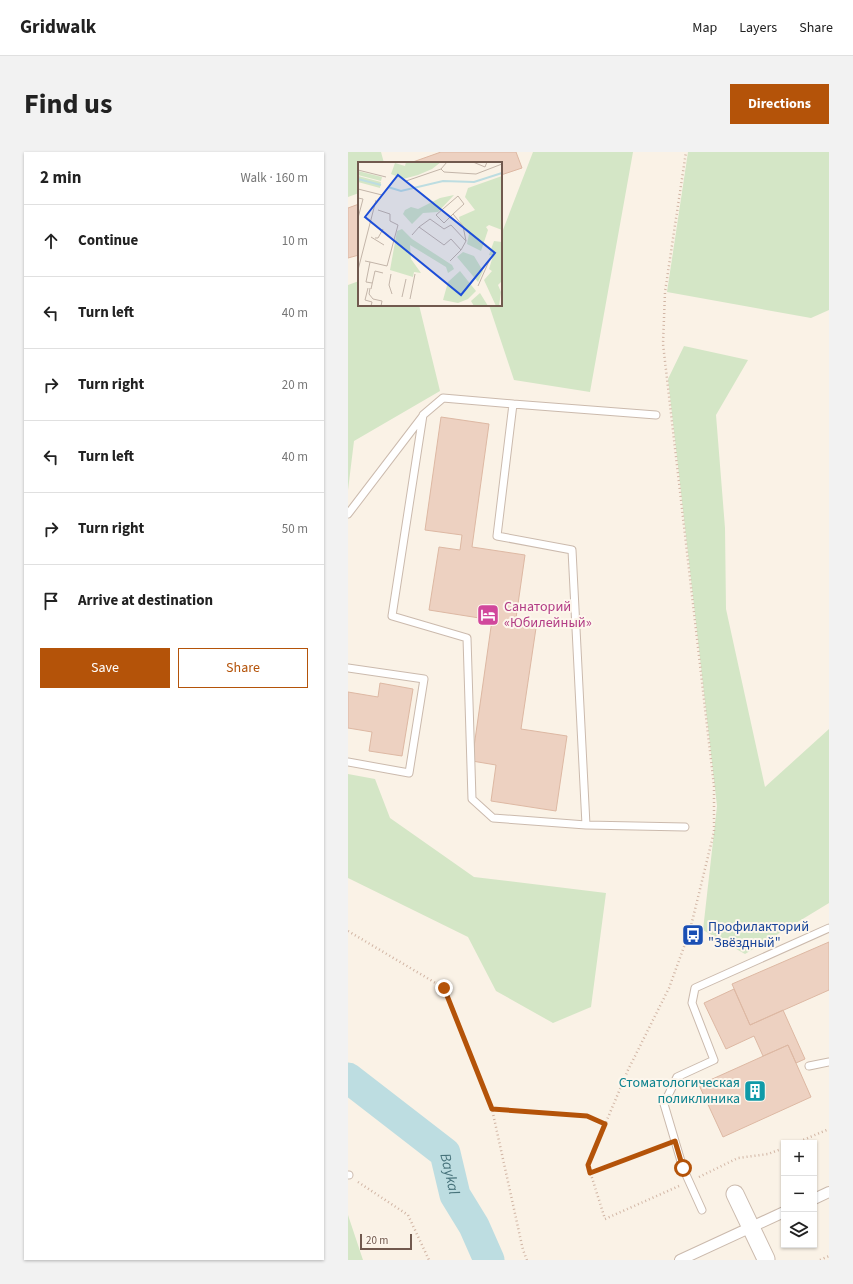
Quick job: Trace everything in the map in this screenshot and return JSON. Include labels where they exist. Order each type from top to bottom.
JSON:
[{"type":"street","points":[[817,1198],[829,1192]]},
{"type":"street","points":[[735,1194],[766,1259]]},
{"type":"street","points":[[680,1260],[781,1213]]},
{"type":"lane","points":[[348,514],[423,416],[443,398],[656,415]]},
{"type":"lane","points":[[513,404],[497,536],[572,550],[586,824]]},
{"type":"lane","points":[[423,416],[392,616],[467,638],[472,799],[493,818],[586,824],[685,827]]},
{"type":"lane","points":[[348,668],[424,679],[409,773],[348,762]]},
{"type":"lane","points":[[702,1210],[683,1168],[664,1104],[677,1077],[714,1060],[692,1003],[694,988],[829,928]]},
{"type":"lane","points":[[808,1066],[829,1062]]},
{"type":"path","points":[[686,152],[665,292],[663,344],[714,786],[714,832],[690,930],[669,988],[628,1070],[588,1165],[605,1219],[738,1158],[768,1154],[781,1149]]},
{"type":"path","points":[[348,931],[444,988],[492,1109],[523,1250],[527,1260]]},
{"type":"path","points":[[492,1109],[587,1116],[605,1124]]},
{"type":"path","points":[[803,1140],[829,1129]]},
{"type":"path","points":[[590,1173],[675,1141]]},
{"type":"path","points":[[348,1175],[408,1215],[429,1260]]},
{"type":"path","points":[[820,1260],[829,1256]]},
{"type":"green space","points":[[348,152],[381,152],[384,162],[358,162],[358,193],[348,197]]},
{"type":"green space","points":[[533,152],[633,152],[590,392],[514,380],[489,306],[502,306],[502,232]]},
{"type":"green space","points":[[688,152],[829,152],[829,310],[811,318],[667,292]]},
{"type":"green space","points":[[358,281],[358,306],[419,306],[440,391],[354,441],[348,490],[348,285]]},
{"type":"green space","points":[[684,346],[748,360],[716,415],[725,528],[726,609],[765,787],[829,729],[829,903],[745,954],[703,930],[717,806],[668,379]]},
{"type":"green space","points":[[348,774],[375,779],[390,818],[474,877],[606,893],[591,1007],[553,1023],[496,991],[468,937],[348,878]]},
{"type":"green space","points":[[348,1215],[363,1260],[348,1260]]},
{"type":"building","points":[[441,152],[516,152],[522,168],[502,175],[502,162],[413,162]]},
{"type":"building","points":[[358,204],[358,255],[348,258],[348,208]]},
{"type":"building","name":"Санаторий «Юбилейный»","points":[[441,417],[489,424],[472,547],[525,555],[515,625],[536,628],[521,729],[567,736],[556,811],[491,801],[496,765],[472,761],[492,620],[429,610],[439,547],[460,550],[462,535],[425,530]]},
{"type":"building","points":[[380,683],[413,689],[402,756],[369,751],[372,732],[348,728],[348,692],[378,697]]},
{"type":"building","points":[[829,942],[829,990],[750,1025],[732,984]]},
{"type":"building","points":[[734,989],[750,1025],[783,1010],[805,1059],[796,1063],[788,1045],[763,1056],[754,1036],[726,1049],[704,1003]]},
{"type":"building","name":"Стоматологическая поликлиника","points":[[788,1045],[811,1097],[723,1137],[699,1085]]},
{"type":"waterway","name":"Baykal","points":[[348,1078],[445,1153],[455,1195],[474,1226],[489,1260]]},
{"type":"place","name":"Санаторий «Юбилейный»","points":[[488,615]]},
{"type":"place","name":"Профилакторий \"Звёздный\"","points":[[693,935]]},
{"type":"place","name":"Стоматологическая поликлиника","points":[[755,1091]]},
{"type":"route","points":[[444,988],[492,1109],[587,1116],[605,1124],[588,1165],[590,1173],[675,1141],[683,1168]]}]
